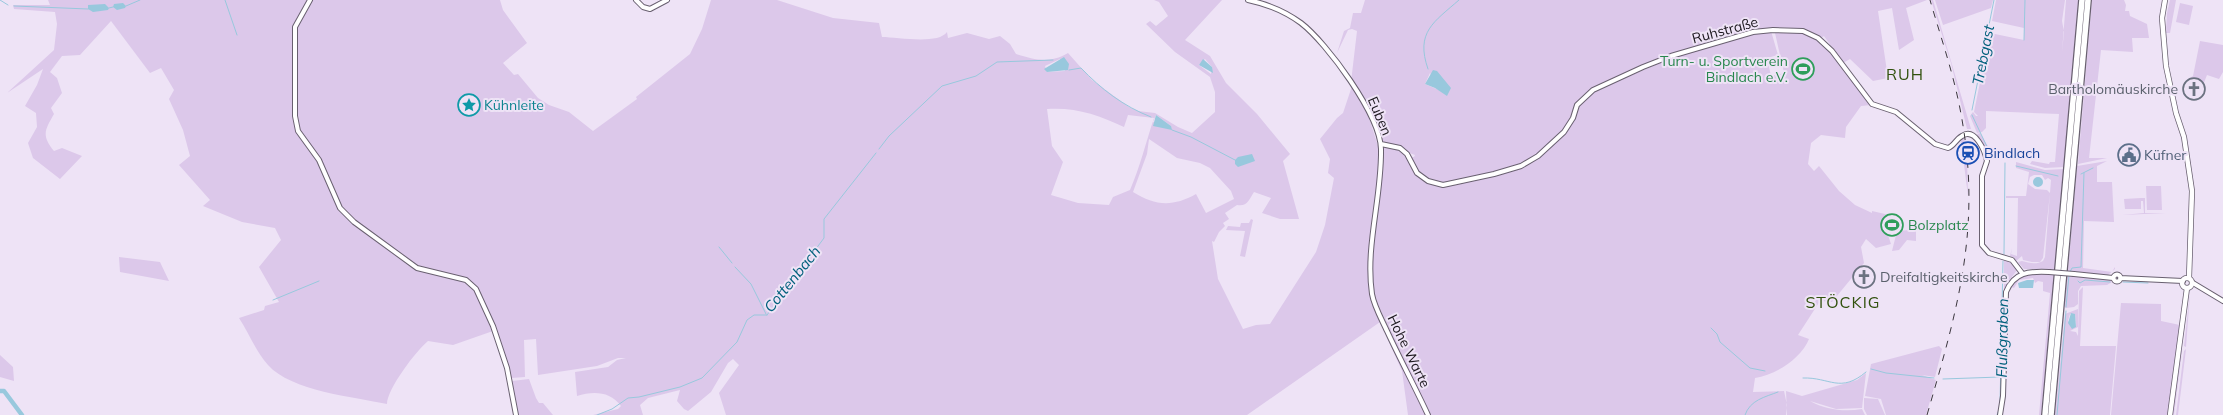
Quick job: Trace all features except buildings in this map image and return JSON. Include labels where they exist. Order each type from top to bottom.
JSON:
[{"type":"highway","points":[[2045,415],[2082,0]]},
{"type":"highway","points":[[2051,415],[2088,0]]},
{"type":"main road","points":[[2165,0],[2162,18],[2166,66],[2189,168],[2192,196],[2188,278],[2193,283],[2187,288],[2170,415]]},
{"type":"main road","points":[[2187,288],[2183,285],[2183,282],[2188,278]]},
{"type":"street","points":[[310,0],[295,27],[296,116],[298,131],[319,160],[340,208],[354,222],[417,268],[466,280],[476,289],[493,326],[507,368],[516,415]]},
{"type":"street","points":[[636,0],[643,7],[650,9],[667,0]]},
{"type":"street","name":"Euben","points":[[1248,0],[1268,6],[1290,16],[1315,37],[1358,91],[1381,144],[1371,258],[1372,295]]},
{"type":"street","name":"Ruhstraße","points":[[1381,144],[1400,148],[1407,154],[1417,173],[1428,181],[1444,185],[1494,174],[1521,166],[1538,156],[1564,132],[1573,118],[1577,105],[1593,90],[1671,56],[1753,32],[1773,30],[1803,31],[1818,38],[1832,51],[1872,104],[1899,114],[1938,146],[1950,148],[1965,134],[1970,134],[1976,137],[1987,161],[1982,176],[1982,245],[1989,253],[2012,260],[2022,273]]},
{"type":"street","points":[[2000,415],[2003,396],[2006,295],[2010,283],[2022,273],[2049,272],[2074,274],[2113,278],[2116,282],[2120,278],[2183,282]]},
{"type":"street","points":[[2193,283],[2223,301]]},
{"type":"street","name":"Hohe Warte","points":[[1372,295],[1396,353],[1428,415]]},
{"type":"shaded area","points":[[48,0],[500,0],[503,10],[527,43],[503,63],[514,75],[518,74],[538,98],[549,105],[569,112],[593,131],[637,99],[636,97],[690,54],[702,29],[711,0],[777,0],[833,18],[879,23],[882,37],[926,39],[942,36],[947,32],[948,38],[967,33],[989,39],[1000,36],[1010,44],[1016,54],[1030,58],[1048,60],[1055,59],[1068,53],[1092,80],[1129,107],[1138,111],[1155,113],[1178,127],[1192,133],[1215,112],[1215,92],[1210,77],[1175,52],[1146,24],[1150,21],[1156,26],[1168,16],[1159,2],[1154,0],[1222,0],[1185,40],[1210,56],[1226,83],[1257,114],[1290,154],[1283,161],[1299,219],[1280,219],[1262,213],[1271,198],[1254,192],[1245,204],[1237,205],[1225,213],[1229,219],[1223,223],[1225,226],[1219,232],[1214,242],[1212,241],[1218,279],[1243,329],[1256,325],[1270,324],[1316,252],[1325,225],[1334,178],[1328,173],[1330,159],[1320,139],[1343,113],[1352,86],[1367,112],[1380,152],[1371,258],[1371,294],[1427,415],[1408,415],[1402,371],[1380,322],[1247,415],[726,415],[719,393],[739,365],[733,359],[728,363],[711,392],[688,411],[684,409],[677,401],[680,390],[648,398],[640,405],[643,415],[593,415],[618,409],[621,406],[612,397],[606,395],[589,393],[577,396],[575,372],[608,367],[617,360],[626,358],[618,358],[597,366],[538,375],[536,339],[524,340],[525,377],[511,378],[503,351],[493,331],[453,345],[428,341],[410,361],[397,380],[388,397],[387,404],[324,392],[307,387],[278,374],[268,365],[239,318],[264,310],[265,306],[279,302],[259,267],[281,240],[275,228],[242,222],[203,206],[210,200],[179,165],[190,156],[183,130],[169,99],[174,90],[161,68],[150,73],[111,21],[80,55],[62,56],[50,72],[57,78],[62,93],[51,108],[54,114],[48,124],[46,132],[47,141],[54,151],[62,148],[82,156],[60,179],[33,158],[28,143],[37,127],[36,113],[25,106],[37,85],[43,69],[7,93],[54,50],[57,24],[55,12],[14,9],[13,5],[50,5]],"holes":[[[1060,59],[1065,71],[1047,72],[1045,66]],[[1205,59],[1212,67],[1211,74],[1199,65]],[[1047,109],[1067,109],[1087,113],[1124,127],[1128,115],[1154,118],[1130,190],[1113,197],[1109,205],[1078,203],[1051,195],[1063,162],[1052,146]],[[1156,115],[1171,126],[1153,122]],[[1149,139],[1177,158],[1200,163],[1210,168],[1231,191],[1234,199],[1206,213],[1196,194],[1180,201],[1164,203],[1149,200],[1133,192],[1147,154]]]},
{"type":"shaded area","points":[[1365,0],[1927,0],[1906,8],[1914,40],[1899,50],[1892,8],[1878,11],[1888,78],[1873,81],[1850,59],[1843,63],[1824,36],[1821,38],[1811,32],[1799,29],[1773,28],[1759,29],[1722,38],[1718,35],[1717,40],[1671,55],[1585,95],[1563,131],[1537,155],[1520,164],[1458,182],[1428,180],[1418,172],[1411,157],[1414,157],[1415,155],[1383,143],[1359,91],[1351,82],[1357,31],[1352,29],[1348,30],[1337,53],[1344,31],[1350,28],[1353,13],[1361,13]],"holes":[[[1430,73],[1439,90],[1425,84]]]},
{"type":"shaded area","points":[[1931,0],[1933,0],[1971,129],[1967,129],[1951,63]]},
{"type":"shaded area","points":[[1935,0],[1993,0],[1991,8],[1943,25]]},
{"type":"shaded area","points":[[1996,0],[2065,0],[2062,21],[2064,30],[2066,0],[2078,0],[2064,167],[2045,168],[2030,164],[2032,161],[2049,164],[2050,162],[2055,162],[2059,114],[1986,111],[1986,128],[1982,132],[1977,133],[1970,116],[1973,112],[1976,116],[1978,116],[1974,112],[1990,33],[2024,40],[2024,28],[1992,21]]},
{"type":"shaded area","points":[[2092,0],[2124,0],[2126,5],[2125,11],[2129,11],[2130,16],[2147,24],[2149,38],[2132,38],[2133,52],[2101,50],[2089,158],[2107,158],[2078,164]]},
{"type":"shaded area","points":[[2170,0],[2176,0],[2170,33],[2166,33],[2167,13]]},
{"type":"shaded area","points":[[2180,3],[2193,6],[2189,25],[2176,22]]},
{"type":"shaded area","points":[[1771,31],[1778,55],[1767,58],[1771,76],[1784,73],[1775,33],[1804,33],[1817,39],[1831,52],[1871,105],[1861,106],[1846,127],[1845,138],[1821,135],[1811,143],[1808,164],[1814,171],[1819,166],[1839,191],[1855,205],[1872,213],[1872,211],[1898,217],[1893,234],[1887,232],[1891,244],[1876,248],[1866,239],[1861,247],[1864,263],[1832,302],[1820,301],[1798,335],[1809,339],[1800,353],[1779,370],[1755,378],[1753,392],[1784,391],[1787,405],[1786,415],[1429,415],[1373,294],[1372,258],[1382,148],[1385,147],[1400,150],[1406,155],[1416,174],[1440,185],[1458,184],[1495,175],[1539,157],[1565,133],[1578,105],[1594,91],[1672,58],[1753,33]]},
{"type":"shaded area","points":[[2200,41],[2223,45],[2223,72],[2219,79],[2207,75],[2203,85],[2188,86],[2188,79],[2193,76]]},
{"type":"shaded area","points":[[1980,133],[1995,158],[1989,156],[1977,134]]},
{"type":"shaded area","points":[[1964,137],[1967,159],[1968,196],[1961,141]]},
{"type":"shaded area","points":[[2107,161],[2097,166],[2097,182],[2112,182],[2114,222],[2084,221],[2083,268],[2112,272],[2108,275],[2068,271],[2077,166]]},
{"type":"shaded area","points":[[2016,162],[2045,170],[2064,169],[2055,270],[2024,269],[2018,262],[2038,263],[2043,261],[2045,257],[2050,193],[2043,258],[2040,262],[2032,262],[2023,260],[2022,256],[2016,261],[2010,256],[2012,248],[2011,254],[2017,256],[2018,198],[2006,198],[2006,196],[2026,196],[2029,172],[2016,168]],"holes":[[[2034,175],[2042,175],[2045,180],[2048,178],[2051,180],[2050,193],[2047,190],[2035,189],[2028,184],[2030,177]]]},
{"type":"shaded area","points":[[2146,186],[2161,186],[2162,210],[2147,210]]},
{"type":"shaded area","points":[[2145,198],[2145,213],[2166,213],[2122,215],[2144,213],[2143,201],[2141,201],[2141,209],[2125,209],[2124,199]]},
{"type":"shaded area","points":[[1251,219],[1253,220],[1245,257],[1240,256],[1245,231],[1226,230],[1228,226],[1240,227],[1241,223],[1249,223]]},
{"type":"shaded area","points":[[1897,231],[1916,231],[1916,241],[1907,240],[1899,250],[1892,251]]},
{"type":"shaded area","points":[[119,257],[160,262],[169,281],[120,272]]},
{"type":"shaded area","points":[[2004,259],[2011,262],[2017,270],[2009,281],[2004,292]]},
{"type":"shaded area","points":[[2033,273],[2054,275],[2041,415],[2039,415],[2050,293],[2043,291],[2043,282],[2038,281],[2035,283],[2033,278],[2019,280],[2014,288],[2011,287],[2019,278]]},
{"type":"shaded area","points":[[2067,276],[2109,279],[2112,282],[2107,285],[2081,286],[2078,291],[2078,304],[2074,307],[2066,308],[2064,306]]},
{"type":"shaded area","points":[[2083,287],[2080,346],[2116,346],[2110,415],[2055,415],[2065,314],[2078,309],[2078,327],[2070,331],[2076,332],[2078,336],[2079,291]],"holes":[[[2070,314],[2075,314],[2076,327],[2068,321]]]},
{"type":"shaded area","points":[[2190,293],[2186,347],[2184,346]]},
{"type":"shaded area","points":[[2121,303],[2161,304],[2161,321],[2180,325],[2168,415],[2111,415]]},
{"type":"shaded area","points":[[1939,346],[1942,349],[1935,377],[1922,375],[1936,380],[1926,415],[1886,415],[1881,399],[1865,396],[1871,364]]},
{"type":"shaded area","points":[[2186,349],[2178,415],[2176,415],[2184,351]]},
{"type":"shaded area","points":[[2180,350],[2182,351],[2174,415],[2171,415]]},
{"type":"shaded area","points":[[0,355],[13,367],[14,381],[0,377]]},
{"type":"shaded area","points":[[1866,373],[1862,408],[1836,409],[1810,401],[1836,410],[1862,409],[1865,415],[1787,415],[1786,391],[1802,396],[1857,380]]},
{"type":"shaded area","points":[[529,379],[539,403],[543,403],[553,415],[517,415],[512,381]]},
{"type":"shaded area","points":[[1864,398],[1878,399],[1885,415],[1867,415],[1864,409]]},
{"type":"water","points":[[123,3],[126,6],[125,8],[117,10],[113,7],[114,4]]},
{"type":"water","points":[[105,4],[109,8],[108,10],[93,12],[88,9],[88,5]]},
{"type":"water","points":[[1064,57],[1069,64],[1068,70],[1047,72],[1044,69]]},
{"type":"water","points":[[1203,59],[1212,67],[1213,73],[1199,65]]},
{"type":"water","points":[[1433,70],[1437,71],[1451,88],[1447,96],[1435,88],[1425,84]]},
{"type":"water","points":[[1156,115],[1171,126],[1172,130],[1153,126]]},
{"type":"water","points":[[1252,154],[1255,161],[1238,167],[1235,164],[1235,160],[1238,157]]},
{"type":"water","points":[[2038,177],[2043,182],[2038,187],[2033,182]]},
{"type":"water","points":[[2027,280],[2034,280],[2033,288],[2019,288],[2018,283]]},
{"type":"water","points":[[2071,313],[2075,314],[2076,327],[2072,329],[2068,323]]},
{"type":"waterway","points":[[0,0],[8,5]]},
{"type":"waterway","points":[[126,6],[140,0]]},
{"type":"waterway","points":[[225,0],[237,35]]},
{"type":"waterway","points":[[1428,69],[1424,46],[1429,29],[1459,0]]},
{"type":"waterway","name":"Trebgast","points":[[1972,110],[1994,0]]},
{"type":"waterway","points":[[2024,40],[2025,0]]},
{"type":"waterway","points":[[14,6],[88,9]]},
{"type":"waterway","points":[[109,8],[113,7]]},
{"type":"waterway","name":"Cottenbach","points":[[879,149],[889,136],[942,86],[976,76],[997,62],[1053,60]]},
{"type":"waterway","points":[[1069,70],[1081,68],[1096,83],[1113,96],[1131,108],[1151,117]]},
{"type":"waterway","name":"Trebgast","points":[[1972,115],[1989,151],[1997,157]]},
{"type":"waterway","points":[[1172,130],[1191,137],[1235,160]]},
{"type":"waterway","name":"Cottenbach","points":[[767,315],[824,238],[824,219],[876,153]]},
{"type":"waterway","name":"Flußgraben","points":[[2004,254],[2005,163]]},
{"type":"waterway","points":[[2016,166],[2058,176]]},
{"type":"waterway","points":[[2081,174],[2093,168]]},
{"type":"waterway","points":[[2070,272],[2072,268],[2081,267],[2084,173]]},
{"type":"waterway","points":[[719,247],[732,263]]},
{"type":"waterway","name":"Flußgraben","points":[[2000,405],[2003,261]]},
{"type":"waterway","points":[[735,267],[751,284],[766,314]]},
{"type":"waterway","points":[[2066,307],[2069,275]]},
{"type":"waterway","points":[[2078,281],[2080,283],[2085,280],[2110,282]]},
{"type":"waterway","points":[[273,300],[319,281]]},
{"type":"waterway","points":[[2123,282],[2148,283]]},
{"type":"waterway","points":[[2057,415],[2066,311]]},
{"type":"waterway","name":"Cottenbach","points":[[597,415],[612,409],[628,398],[639,397],[680,387],[702,378],[737,342],[747,320],[754,315],[767,315]]},
{"type":"waterway","points":[[1711,328],[1717,334],[1720,342],[1750,368],[1765,371]]},
{"type":"waterway","points":[[1871,369],[1886,373],[1934,378]]},
{"type":"waterway","points":[[1803,378],[1842,383],[1857,379],[1866,372]]},
{"type":"waterway","points":[[1943,379],[2000,377]]},
{"type":"waterway","points":[[0,391],[4,391],[22,415]]},
{"type":"waterway","points":[[1745,415],[1747,410],[1754,402],[1778,392]]},
{"type":"waterway","name":"Flußgraben","points":[[1997,415],[1999,410]]},
{"type":"railway","points":[[1927,415],[1948,339],[1964,267],[1968,231],[1969,194],[1967,155],[1958,99],[1930,0]]},
{"type":"place","name":"Turn- u. Sportverein Bindlach e.V.","points":[[1803,69]]},
{"type":"place","name":"Bartholomäuskirche","points":[[2194,89]]},
{"type":"place","name":"Kühnleite","points":[[469,105]]},
{"type":"place","name":"Bindlach","points":[[1968,153]]},
{"type":"place","name":"Küfner","points":[[2129,155]]},
{"type":"place","name":"Bolzplatz","points":[[1892,225]]},
{"type":"place","name":"Dreifaltigkeitskirche","points":[[1864,277]]},
{"type":"district","name":"RUH","points":[[1905,74]]},
{"type":"district","name":"STÖCKIG","points":[[1843,302]]}]
